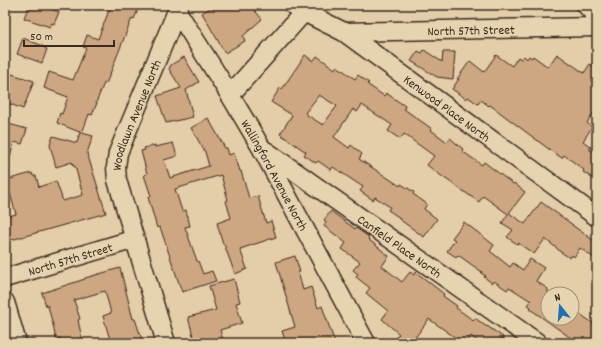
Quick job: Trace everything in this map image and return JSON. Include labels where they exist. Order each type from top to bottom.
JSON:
[{"type":"street","points":[[586,5],[597,17]]},
{"type":"street","points":[[230,95],[302,7]]},
{"type":"street","name":"Kenwood Place North","points":[[302,7],[344,32],[597,217]]},
{"type":"street","name":"Wallingford Avenue North","points":[[178,8],[262,149],[366,343]]},
{"type":"street","name":"Woodlawn Avenue North","points":[[166,343],[117,180],[116,159],[178,8]]},
{"type":"street","name":"North 57th Street","points":[[344,32],[597,27]]},
{"type":"street","name":"Canfield Place North","points":[[262,149],[538,343]]},
{"type":"street","name":"North 57th Street","points":[[5,278],[135,239]]},
{"type":"street","points":[[5,302],[17,343]]},
{"type":"building","points":[[33,5],[41,5],[59,12],[54,24],[52,23],[50,27],[24,18],[28,8],[31,9]]},
{"type":"building","points":[[111,5],[140,5],[134,19],[132,18],[106,84],[104,83],[92,115],[89,114],[82,133],[93,136],[87,153],[106,213],[11,240],[5,225],[5,217],[16,214],[6,180],[32,173],[33,176],[36,176],[39,187],[56,181],[63,201],[83,195],[75,166],[73,166],[72,162],[56,167],[50,145],[53,136],[77,143],[80,132],[57,123],[68,97],[44,88],[49,72],[73,80],[86,48],[83,47],[87,35],[98,39]]},
{"type":"building","points":[[215,5],[250,5],[262,19],[243,36],[245,41],[225,53],[202,13]]},
{"type":"building","points":[[23,38],[47,49],[42,63],[17,54]]},
{"type":"building","points":[[424,50],[442,62],[443,52],[455,52],[453,79],[437,77],[411,61],[418,51],[422,53]]},
{"type":"building","points":[[557,54],[584,73],[590,64],[597,68],[597,108],[587,123],[592,127],[583,141],[591,147],[589,149],[597,154],[597,181],[583,172],[584,170],[564,155],[562,158],[550,150],[490,105],[489,106],[481,100],[478,104],[468,97],[466,99],[452,89],[459,79],[457,79],[470,61],[484,72],[496,55],[512,66],[518,57],[521,59],[524,56],[527,59],[529,56],[532,58],[533,56],[548,67]]},
{"type":"building","points":[[305,55],[313,61],[317,56],[335,69],[337,66],[355,79],[358,75],[369,83],[367,84],[384,96],[386,93],[405,106],[404,109],[447,142],[450,138],[463,149],[462,151],[482,165],[484,162],[525,192],[509,213],[525,224],[541,202],[597,243],[597,260],[580,248],[574,257],[572,255],[570,258],[545,239],[534,254],[518,243],[517,244],[507,237],[513,230],[502,223],[508,214],[483,196],[479,202],[440,175],[427,165],[434,156],[404,134],[400,139],[388,131],[392,125],[362,105],[357,112],[353,109],[334,137],[349,148],[351,145],[362,154],[359,159],[400,186],[401,184],[414,192],[413,194],[427,204],[424,209],[437,219],[424,237],[388,210],[390,207],[375,197],[373,200],[360,191],[363,187],[333,167],[331,170],[318,161],[316,163],[304,155],[306,152],[280,134],[292,115],[271,102],[280,88],[282,89]],"holes":[[[319,95],[337,106],[323,125],[305,113]]]},
{"type":"building","points":[[184,57],[199,82],[186,90],[193,117],[166,123],[157,96],[181,88],[169,69],[171,65]]},
{"type":"building","points":[[12,74],[34,81],[23,109],[5,102],[5,89]]},
{"type":"building","points":[[208,118],[225,148],[227,148],[229,155],[234,153],[249,198],[258,196],[266,223],[271,221],[276,237],[240,249],[247,269],[235,274],[223,244],[217,223],[231,218],[221,175],[175,189],[182,211],[186,210],[190,226],[185,227],[197,261],[203,274],[212,271],[216,281],[182,292],[160,227],[157,228],[148,197],[151,196],[144,175],[147,174],[141,151],[145,150],[144,148],[155,145],[155,147],[173,143],[177,156],[164,160],[170,178],[209,166],[205,152],[191,128]]},
{"type":"building","points":[[5,123],[27,129],[22,144],[14,142],[8,165],[5,165]]},
{"type":"building","points":[[331,211],[355,229],[356,228],[369,237],[368,239],[389,256],[382,266],[402,282],[410,272],[414,275],[416,272],[444,294],[443,296],[457,306],[456,308],[473,320],[475,318],[503,337],[499,343],[480,343],[471,336],[466,343],[463,343],[429,319],[411,343],[401,343],[395,338],[399,334],[382,319],[388,311],[366,293],[370,288],[356,277],[358,274],[353,270],[360,262],[342,249],[346,243],[324,226],[326,222],[324,220]]},
{"type":"building","points":[[464,222],[494,245],[490,251],[510,267],[513,263],[523,270],[530,259],[544,268],[536,281],[544,286],[540,286],[540,316],[530,309],[531,307],[528,305],[531,301],[509,287],[507,290],[494,281],[492,283],[484,277],[486,276],[481,273],[482,272],[458,255],[456,257],[447,251],[455,240],[452,238]]},
{"type":"building","points":[[295,256],[300,272],[298,272],[303,290],[311,287],[318,308],[322,306],[335,343],[286,343],[282,331],[295,327],[276,262]]},
{"type":"building","points":[[120,268],[133,319],[135,319],[143,343],[111,343],[103,316],[111,313],[105,291],[74,300],[80,319],[78,320],[82,339],[61,343],[60,338],[56,339],[48,306],[46,306],[42,293]]},
{"type":"building","points":[[234,279],[240,302],[236,303],[242,323],[220,330],[224,343],[195,343],[188,317],[216,310],[209,286]]},
{"type":"building","points":[[580,314],[597,326],[597,343],[578,343],[554,326],[580,326]]}]
